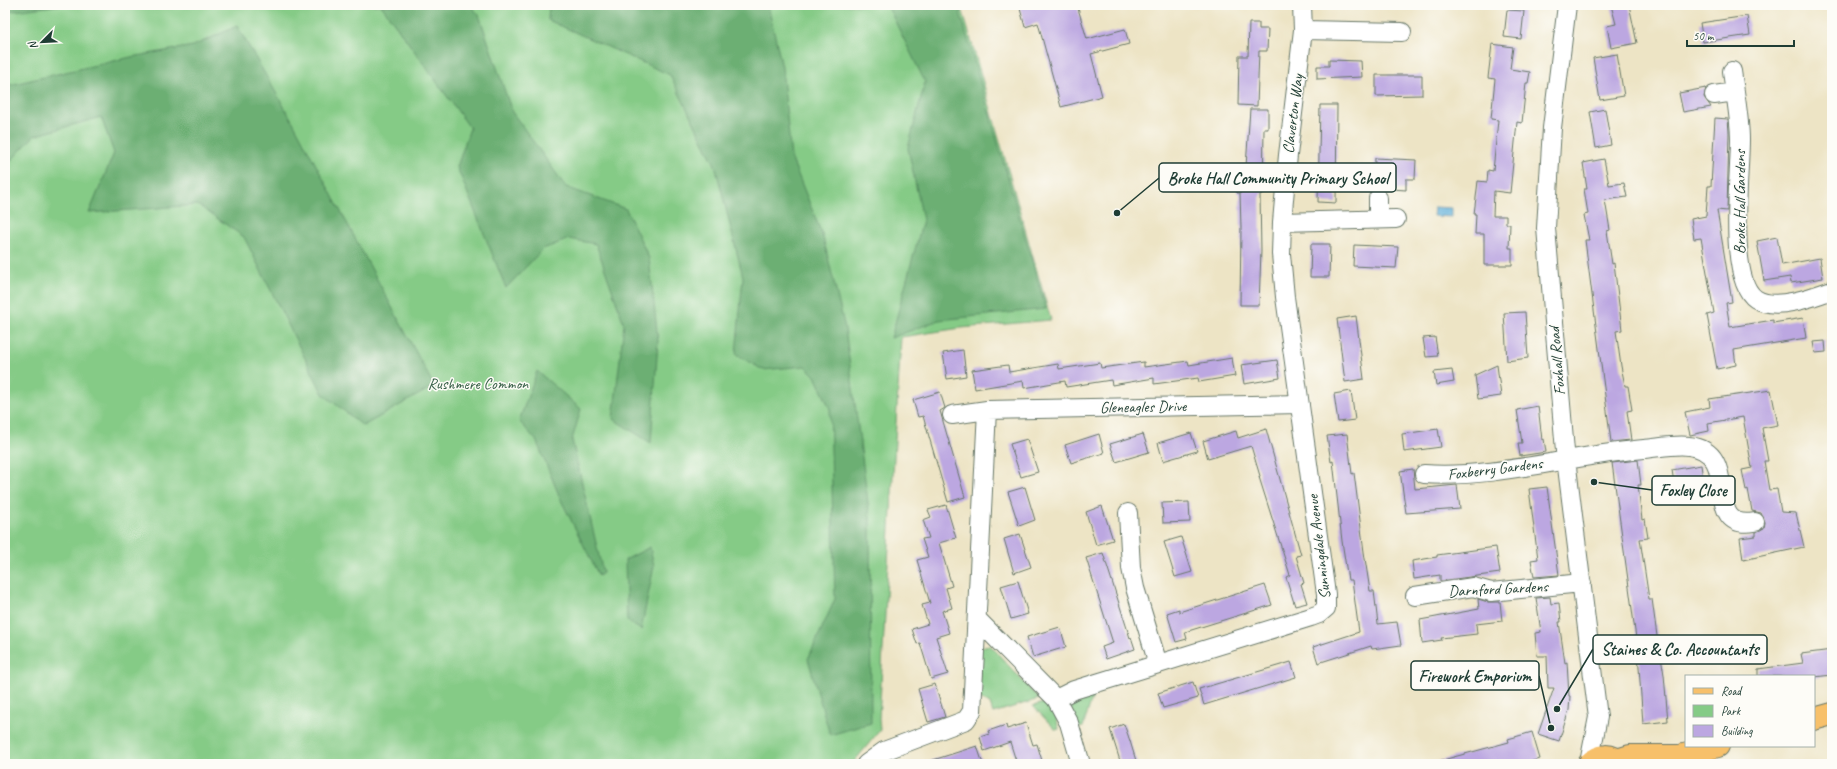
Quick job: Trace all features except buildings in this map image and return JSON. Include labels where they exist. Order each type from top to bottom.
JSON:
[{"type":"main road","points":[[1815,719],[1832,714]]},
{"type":"main road","points":[[1589,764],[1601,756],[1617,760],[1630,756],[1672,760],[1715,747]]},
{"type":"street","name":"Claverton Way","points":[[1285,297],[1281,254],[1282,222],[1288,155],[1303,30],[1302,5]]},
{"type":"street","name":"Foxhall Road","points":[[1567,5],[1552,128],[1546,228],[1566,460],[1598,717],[1617,760]]},
{"type":"street","points":[[1303,30],[1402,32]]},
{"type":"street","name":"Broke Hall Gardens","points":[[1732,71],[1740,140],[1737,226],[1741,274],[1744,284],[1750,294],[1756,299],[1763,303],[1777,304],[1812,298],[1832,290]]},
{"type":"street","points":[[1714,95],[1735,92]]},
{"type":"street","points":[[1378,198],[1378,219]]},
{"type":"street","points":[[1282,222],[1396,219]]},
{"type":"street","name":"Sunningdale Avenue","points":[[1056,699],[1074,690],[1311,617],[1319,614],[1326,608],[1326,594],[1285,297]]},
{"type":"street","name":"Gleneagles Drive","points":[[952,415],[987,410],[1300,404]]},
{"type":"street","points":[[866,764],[884,751],[966,720],[972,711],[987,410]]},
{"type":"street","name":"Foxberry Gardens","points":[[1424,474],[1455,475],[1566,460],[1617,451],[1689,446],[1704,449],[1710,453],[1716,461],[1726,511],[1733,520],[1742,524],[1755,522]]},
{"type":"street","points":[[1128,513],[1131,568],[1135,588],[1158,664]]},
{"type":"street","name":"Darnford Gardens","points":[[1415,596],[1474,587],[1491,592],[1582,584]]},
{"type":"street","points":[[977,619],[1056,699],[1069,723],[1081,764]]},
{"type":"street","name":"Foxhall Road","points":[[1589,764],[1598,717]]},
{"type":"green space","name":"Rushmere Common","points":[[5,5],[961,5],[1051,320],[961,328],[901,337],[879,719],[880,730],[852,764],[5,764]]},
{"type":"green space","points":[[5,5],[61,5],[5,12]]},
{"type":"green space","points":[[381,5],[470,5],[479,15],[512,112],[566,187],[626,209],[649,258],[658,341],[651,443],[613,419],[624,324],[596,244],[569,239],[543,249],[506,288],[457,167],[470,128]]},
{"type":"green space","points":[[549,5],[768,5],[782,67],[791,157],[823,237],[845,328],[870,518],[871,723],[830,735],[808,659],[835,599],[830,409],[815,376],[805,366],[763,370],[736,354],[743,277],[715,165],[670,75],[548,20]]},
{"type":"green space","points":[[887,5],[958,5],[1046,309],[939,320],[891,338],[923,220],[908,148],[925,82]]},
{"type":"green space","points":[[237,26],[293,122],[434,386],[363,426],[323,394],[244,237],[198,205],[89,213],[114,153],[101,117],[34,136],[5,167],[5,86],[131,57],[193,46]]},
{"type":"green space","points":[[537,371],[581,409],[572,440],[603,573],[599,576],[561,500],[536,440],[519,421]]},
{"type":"green space","points":[[650,547],[654,566],[641,630],[627,621],[625,560]]},
{"type":"green space","points":[[990,645],[1039,699],[993,713],[990,704],[978,697],[980,650],[984,646]]},
{"type":"green space","points":[[1094,692],[1083,727],[1078,728],[1071,708],[1073,700]]},
{"type":"green space","points":[[1047,702],[1056,717],[1059,729],[1056,730],[1033,706]]},
{"type":"water","points":[[1434,207],[1452,208],[1452,217],[1433,216]]},
{"type":"place","name":"Broke Hall Community Primary School","points":[[1117,213]]},
{"type":"place","name":"Foxley Close","points":[[1594,482]]},
{"type":"place","name":"Staines & Co. Accountants","points":[[1557,709]]},
{"type":"place","name":"Firework Emporium","points":[[1551,728]]}]
